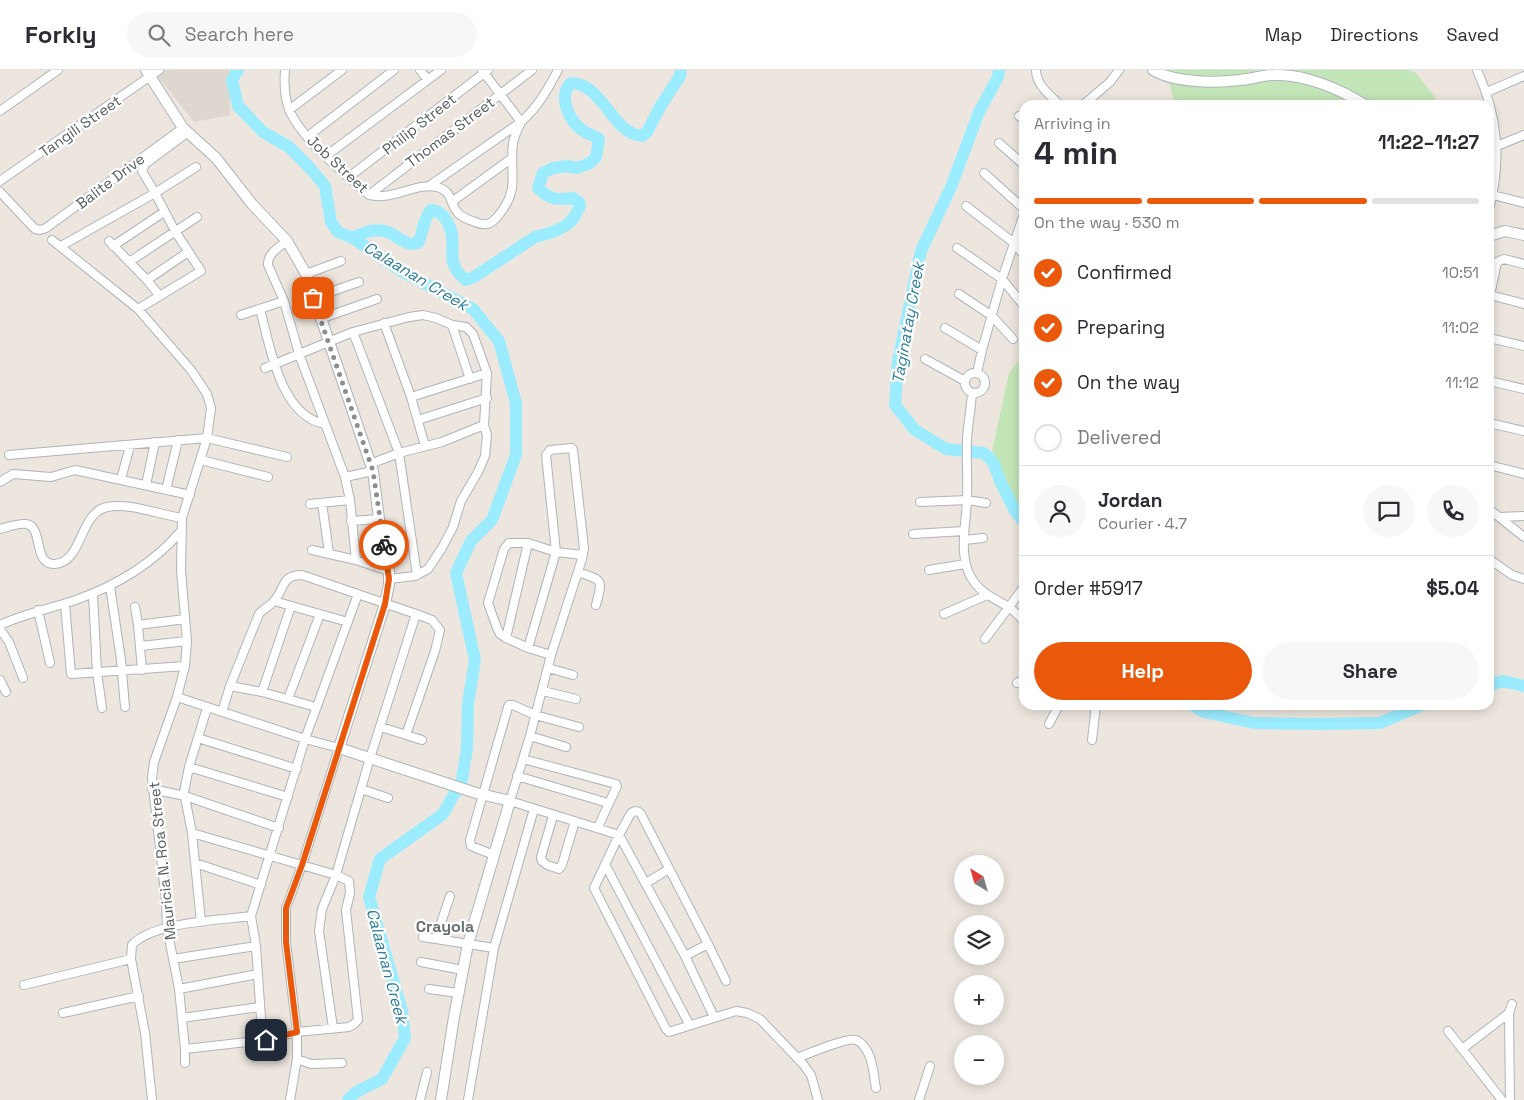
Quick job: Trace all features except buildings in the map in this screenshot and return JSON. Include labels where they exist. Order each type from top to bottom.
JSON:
[{"type":"street","points":[[0,111],[58,70]]},
{"type":"street","points":[[289,110],[342,70]]},
{"type":"street","points":[[307,136],[394,70]]},
{"type":"street","points":[[420,70],[428,80]]},
{"type":"street","points":[[326,156],[441,70]]},
{"type":"street","name":"Thomas Street","points":[[369,194],[532,70]]},
{"type":"street","points":[[429,186],[521,122],[532,112],[558,70]]},
{"type":"street","points":[[1036,70],[1039,84],[1055,100]]},
{"type":"street","points":[[1089,100],[1110,82],[1119,70]]},
{"type":"street","points":[[1153,70],[1169,77],[1223,82],[1268,75],[1288,75],[1313,81],[1347,94],[1357,100]]},
{"type":"street","points":[[1477,70],[1489,100]]},
{"type":"street","name":"Job Street","points":[[286,71],[285,96],[289,110],[307,136],[326,156],[369,194],[386,196],[429,186]]},
{"type":"street","points":[[485,71],[521,122]]},
{"type":"street","name":"Philip Street","points":[[349,177],[485,71]]},
{"type":"street","points":[[152,72],[185,130],[216,158],[252,204],[287,241],[306,274],[320,320],[372,468],[389,575],[385,604],[302,865],[286,908],[285,925],[297,1032],[297,1059],[290,1100]]},
{"type":"street","name":"Tangili Street","points":[[0,181],[152,72]]},
{"type":"street","points":[[1487,92],[1524,76]]},
{"type":"street","points":[[1494,121],[1497,146],[1494,183]]},
{"type":"street","points":[[429,186],[438,187],[445,191],[450,196],[458,214],[477,223],[494,222],[504,209],[513,189],[513,142],[521,122]]},
{"type":"street","points":[[138,309],[201,270],[164,212],[144,176],[142,168],[185,130]]},
{"type":"street","name":"Balite Drive","points":[[0,192],[35,229],[46,228],[185,130]]},
{"type":"street","points":[[1497,146],[1524,135]]},
{"type":"street","points":[[999,143],[1019,161]]},
{"type":"street","points":[[452,201],[512,158]]},
{"type":"street","points":[[61,246],[155,193],[196,167]]},
{"type":"street","points":[[984,173],[1019,204]]},
{"type":"street","points":[[1494,195],[1522,201]]},
{"type":"street","points":[[966,206],[1014,243],[1019,249]]},
{"type":"street","points":[[159,295],[147,280],[111,244],[164,212]]},
{"type":"street","points":[[129,262],[197,216]]},
{"type":"street","points":[[977,373],[1002,279],[1019,228]]},
{"type":"street","points":[[1494,235],[1505,232],[1524,235]]},
{"type":"street","name":"Mauricia N. Roa Street","points":[[52,240],[138,309],[191,370],[207,394],[212,411],[201,460],[182,518],[181,570],[187,641],[185,666],[177,697],[154,762],[152,789],[166,901],[167,928],[179,989],[186,1049],[184,1063]]},
{"type":"street","points":[[287,241],[270,255],[268,265],[284,301],[299,354],[345,478],[350,500],[356,560]]},
{"type":"street","points":[[957,248],[1002,279],[1019,300]]},
{"type":"street","points":[[147,280],[188,252]]},
{"type":"street","points":[[1494,270],[1497,262],[1504,259],[1524,264]]},
{"type":"street","points":[[306,274],[342,261]]},
{"type":"street","points":[[313,298],[359,282]]},
{"type":"street","points":[[958,294],[992,316],[1012,339]]},
{"type":"street","points":[[1494,298],[1524,304]]},
{"type":"street","points":[[320,320],[377,299]]},
{"type":"street","points":[[241,315],[284,301]]},
{"type":"street","points":[[260,309],[275,364],[285,391],[294,404],[308,418],[325,424]]},
{"type":"street","points":[[266,368],[353,332],[422,315],[436,318],[452,325],[466,326],[476,342],[487,373],[484,425],[486,435],[485,456],[461,501],[453,527],[428,569],[418,575],[389,575],[356,560],[312,550]]},
{"type":"street","points":[[384,323],[411,397],[425,446]]},
{"type":"street","points":[[452,325],[470,379]]},
{"type":"street","points":[[945,328],[982,350]]},
{"type":"street","points":[[353,332],[398,454],[418,575]]},
{"type":"street","points":[[1494,339],[1524,346]]},
{"type":"street","points":[[925,359],[965,381],[967,390],[972,393],[979,393],[985,386],[984,379],[977,373]]},
{"type":"street","points":[[411,397],[487,373]]},
{"type":"street","points":[[965,381],[971,374],[977,373]]},
{"type":"street","points":[[1494,382],[1524,389]]},
{"type":"street","points":[[972,393],[967,439],[967,500],[964,531],[965,564],[973,582],[987,595],[1010,607],[1019,615]]},
{"type":"street","points":[[418,420],[487,398]]},
{"type":"street","points":[[1494,424],[1524,431]]},
{"type":"street","points":[[345,478],[372,468],[398,454],[442,442],[484,425]]},
{"type":"street","points":[[9,455],[207,438],[287,457]]},
{"type":"street","points":[[166,490],[178,440]]},
{"type":"street","points":[[146,485],[156,442]]},
{"type":"street","points":[[121,479],[130,446]]},
{"type":"street","points":[[441,1100],[468,944],[530,736],[551,655],[583,555],[584,548],[573,450],[570,448],[550,450],[546,455],[556,552],[528,648]]},
{"type":"street","points":[[201,460],[268,477]]},
{"type":"street","points":[[1494,466],[1524,474]]},
{"type":"street","points":[[0,482],[13,474],[51,477],[75,470],[190,495]]},
{"type":"street","points":[[310,504],[350,500]]},
{"type":"street","points":[[920,502],[967,500],[986,503]]},
{"type":"street","points":[[322,503],[329,553]]},
{"type":"street","points":[[0,530],[14,525],[28,524],[31,526],[41,553],[50,564],[66,560],[73,553],[82,533],[95,513],[105,507],[138,508],[182,518]]},
{"type":"street","points":[[1494,513],[1524,537]]},
{"type":"street","points":[[1499,517],[1524,516]]},
{"type":"street","points":[[351,521],[379,519]]},
{"type":"street","points":[[0,625],[38,610],[65,604],[110,586],[151,560],[182,531]]},
{"type":"street","points":[[913,534],[964,531]]},
{"type":"street","points":[[964,540],[983,538]]},
{"type":"street","points":[[551,655],[528,648],[506,638],[500,634],[497,628],[488,603],[504,549],[509,543],[528,543],[556,552],[583,555]]},
{"type":"street","points":[[506,638],[528,543]]},
{"type":"street","points":[[1494,562],[1512,575],[1524,579]]},
{"type":"street","points":[[929,570],[965,564]]},
{"type":"street","points":[[578,572],[598,579],[600,582],[601,586],[596,604]]},
{"type":"street","points":[[222,712],[230,686],[259,614],[274,601],[284,582],[294,575],[302,575],[432,620],[440,630],[435,651],[406,736]]},
{"type":"street","points":[[110,586],[122,671],[124,706]]},
{"type":"street","points":[[93,594],[97,672],[102,708]]},
{"type":"street","points":[[266,1040],[260,1006],[256,946],[251,916],[305,739],[358,594]]},
{"type":"street","points":[[985,639],[1019,594]]},
{"type":"street","points":[[944,614],[987,595]]},
{"type":"street","points":[[274,601],[348,622]]},
{"type":"street","points":[[65,604],[71,674],[185,666]]},
{"type":"street","points":[[262,692],[292,606]]},
{"type":"street","points":[[135,607],[142,670]]},
{"type":"street","points":[[38,610],[50,663]]},
{"type":"street","points":[[288,699],[320,614]]},
{"type":"street","points":[[332,1028],[318,931],[322,909],[336,875],[360,789],[416,614]]},
{"type":"street","points":[[138,625],[185,619]]},
{"type":"street","points":[[0,629],[8,642],[23,678]]},
{"type":"street","points":[[140,646],[187,641]]},
{"type":"street","points":[[548,668],[573,675]]},
{"type":"street","points":[[0,680],[6,692]]},
{"type":"street","points":[[230,686],[262,692],[316,707]]},
{"type":"street","points":[[542,691],[576,699]]},
{"type":"street","points":[[177,697],[305,739],[510,801],[553,816],[598,827],[619,835],[685,956],[714,1017]]},
{"type":"street","points":[[494,855],[474,848],[469,844],[479,793],[508,707],[512,705],[535,715],[579,727]]},
{"type":"street","points":[[202,922],[185,784],[207,708]]},
{"type":"street","points":[[1050,724],[1057,710]]},
{"type":"street","points":[[1092,740],[1095,710]]},
{"type":"street","points":[[381,727],[422,740]]},
{"type":"street","points":[[530,736],[566,747]]},
{"type":"street","points":[[198,738],[297,769]]},
{"type":"street","points":[[523,759],[614,783],[617,786],[598,827]]},
{"type":"street","points":[[189,766],[288,797]]},
{"type":"street","points":[[517,776],[608,803]]},
{"type":"street","points":[[152,789],[185,796],[279,828]]},
{"type":"street","points":[[360,789],[388,798]]},
{"type":"street","points":[[468,1100],[494,948],[534,809]]},
{"type":"street","points":[[726,981],[639,812],[631,814],[594,886],[594,890],[666,1029],[669,1032],[736,1011],[747,1013],[760,1019],[811,1075],[818,1100]]},
{"type":"street","points":[[553,816],[542,861],[547,865],[559,868],[562,865],[575,821]]},
{"type":"street","points":[[186,1049],[266,1040],[297,1032],[349,1027],[358,1020],[346,910],[350,887],[348,881],[336,875],[192,833]]},
{"type":"street","points":[[195,863],[261,885]]},
{"type":"street","points":[[606,864],[690,1024]]},
{"type":"street","points":[[646,883],[669,870]]},
{"type":"street","points":[[436,938],[450,896]]},
{"type":"street","points":[[152,1100],[139,996],[131,959],[132,945],[140,937],[167,928],[251,916]]},
{"type":"street","points":[[423,937],[494,948]]},
{"type":"street","points":[[685,956],[708,944]]},
{"type":"street","points":[[173,959],[256,946]]},
{"type":"street","points":[[24,985],[131,959]]},
{"type":"street","points":[[421,962],[463,970]]},
{"type":"street","points":[[179,989],[258,974]]},
{"type":"street","points":[[429,989],[458,993]]},
{"type":"street","points":[[63,1013],[139,996]]},
{"type":"street","points":[[1510,1100],[1509,1013],[1512,1004]]},
{"type":"street","points":[[182,1018],[260,1006]]},
{"type":"street","points":[[1462,1049],[1509,1013]]},
{"type":"street","points":[[1448,1031],[1502,1100]]},
{"type":"street","points":[[797,1058],[838,1043],[856,1040],[865,1048],[871,1060],[876,1088]]},
{"type":"street","points":[[297,1059],[312,1064],[342,1063]]},
{"type":"street","points":[[919,1100],[930,1066]]},
{"type":"street","points":[[420,1100],[427,1072]]},
{"type":"shaded area","points":[[153,70],[229,70],[230,115],[194,122]]},
{"type":"green space","points":[[1166,70],[1408,70],[1416,73],[1437,100],[1174,100]]},
{"type":"green space","points":[[1019,361],[1019,506],[992,451],[1009,373]]},
{"type":"waterway","name":"Calaanan Creek","points":[[238,70],[232,80],[238,106],[263,132],[289,147],[325,186],[331,222],[338,232],[353,238],[403,272],[473,309],[499,341],[516,403],[516,455],[492,520],[471,541],[456,573],[475,660],[468,704],[467,748],[462,780],[443,814],[380,859],[369,897],[402,1011],[405,1038],[382,1079],[356,1092],[348,1100]]},
{"type":"waterway","name":"Taginatay Creek","points":[[353,238],[362,233],[377,230],[392,234],[408,243],[418,243],[424,222],[431,210],[435,211],[446,219],[450,228],[452,258],[456,270],[466,280],[474,277],[535,237],[564,226],[573,218],[580,206],[579,202],[573,198],[554,198],[546,195],[538,188],[543,173],[553,168],[567,166],[577,168],[590,163],[596,157],[599,139],[580,128],[567,109],[565,95],[571,83],[582,85],[592,91],[622,127],[631,133],[642,136],[647,132],[680,76],[681,70]]},
{"type":"waterway","name":"Taginatay Creek","points":[[999,70],[998,77],[979,112],[951,187],[921,251],[898,361],[895,405],[915,430],[946,449],[984,453],[994,464],[1000,481],[1019,516]]},
{"type":"waterway","name":"Taginatay Creek","points":[[1494,684],[1503,681],[1524,686]]},
{"type":"waterway","name":"Taginatay Creek","points":[[1201,710],[1254,723],[1317,724],[1380,723],[1410,710]]},
{"type":"way so far","points":[[313,298],[373,471],[384,545]]},
{"type":"district","name":"Crayola","points":[[445,926]]},
{"type":"route","points":[[266,1040],[297,1032],[286,942],[286,908],[302,865],[385,604],[389,571],[384,545]]}]
